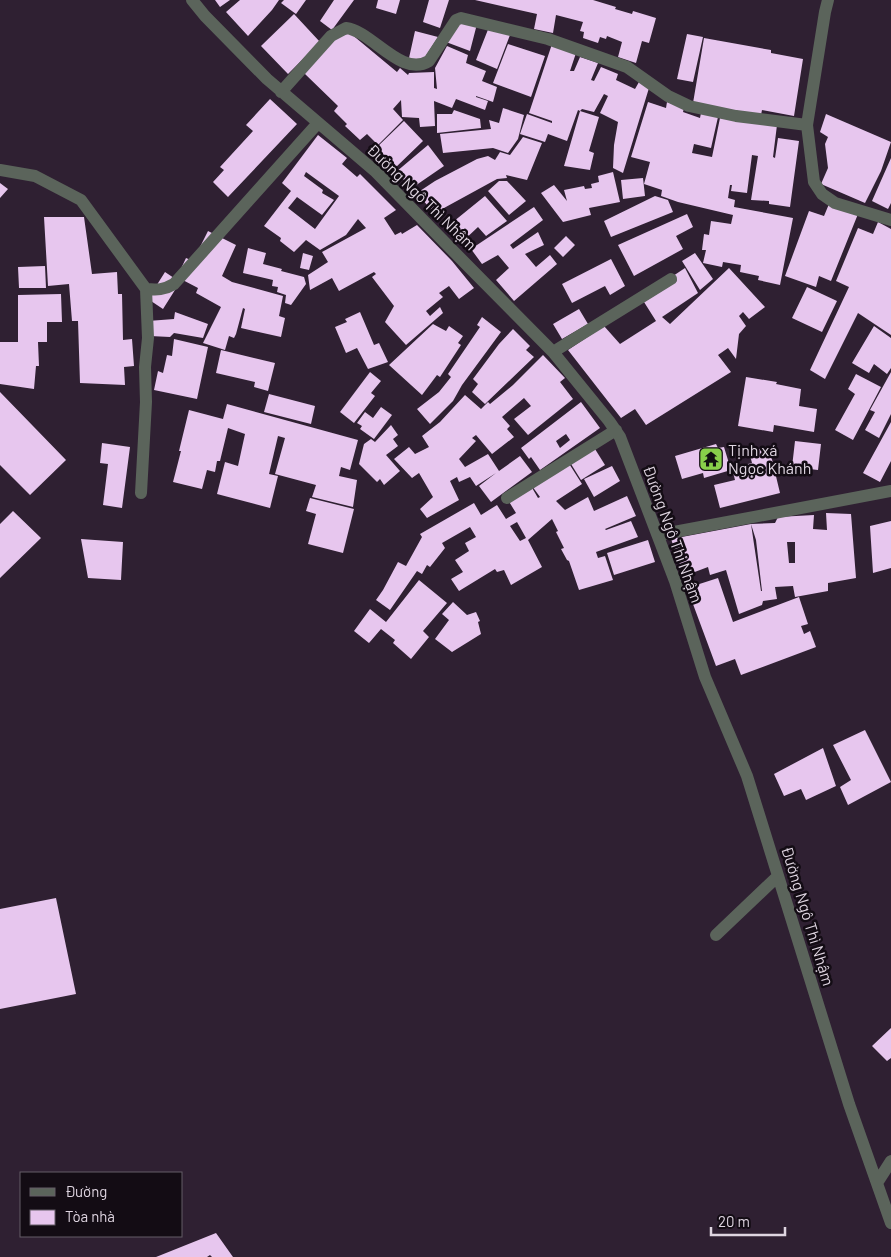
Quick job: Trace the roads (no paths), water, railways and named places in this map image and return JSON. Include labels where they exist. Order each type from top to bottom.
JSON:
[{"type":"street","name":"Đường Ngô Thì Nhậm","points":[[192,0],[205,16],[281,92],[376,172],[552,352],[616,430],[675,581],[705,676],[746,776],[850,1104],[891,1223]]},
{"type":"street","points":[[828,0],[807,125],[814,182],[822,194],[836,202],[891,220]]},
{"type":"street","points":[[281,92],[331,36],[346,28],[358,32],[399,59],[414,64],[424,64],[429,61],[456,20],[461,18],[548,40],[627,67],[668,96],[690,106],[736,116],[807,125]]},
{"type":"street","points":[[146,289],[166,289],[174,284],[318,123]]},
{"type":"street","points":[[0,170],[35,176],[81,200],[146,289],[148,338],[145,367],[146,402],[141,492]]},
{"type":"street","points":[[552,352],[671,278]]},
{"type":"street","points":[[507,498],[616,430]]},
{"type":"street","points":[[658,535],[891,491]]},
{"type":"street","points":[[716,935],[778,876]]},
{"type":"street","points":[[877,1183],[891,1161]]},
{"type":"place","name":"Tịnh xá Ngọc Khánh","points":[[711,459]]}]
